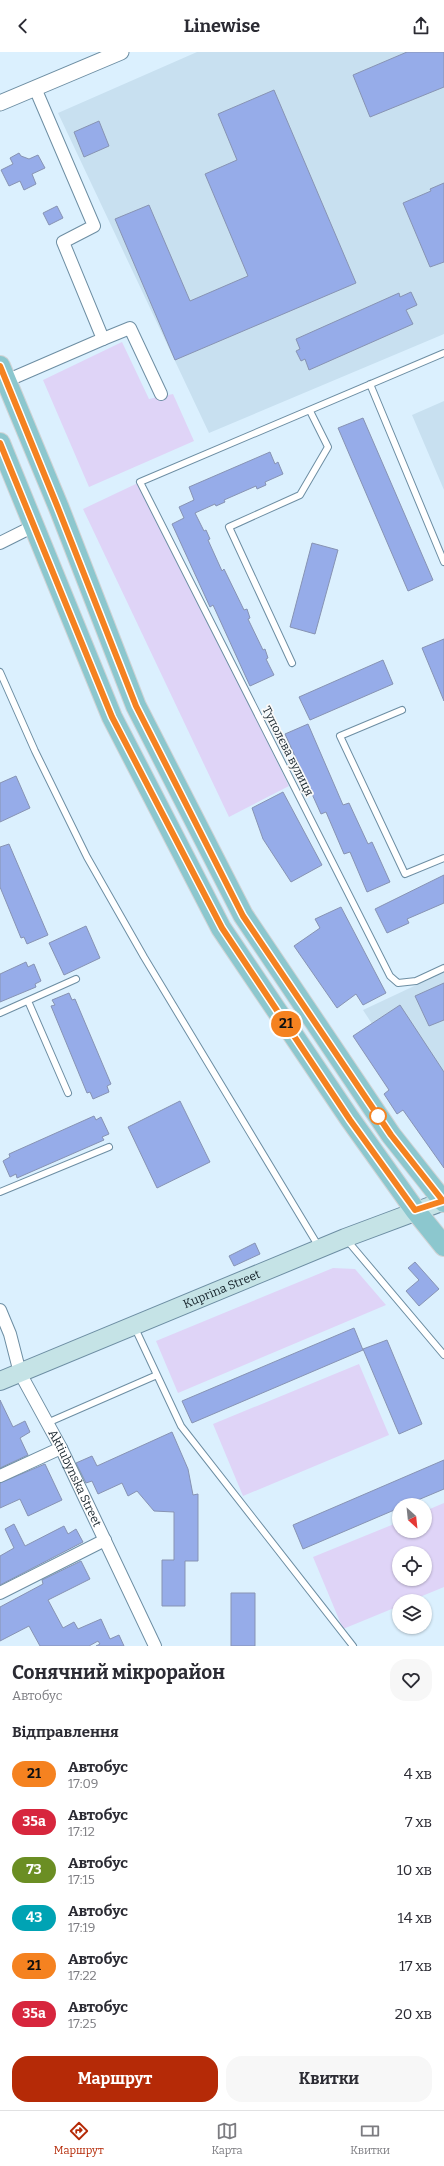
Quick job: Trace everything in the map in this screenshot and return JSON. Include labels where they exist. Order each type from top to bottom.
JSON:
[{"type":"main road","points":[[3,374],[136,706],[243,916],[391,1135],[444,1201]]},
{"type":"main road","points":[[0,442],[112,717],[222,928],[350,1120],[415,1210],[444,1246]]},
{"type":"main road","name":"Kuprina Street","points":[[0,1382],[320,1248],[415,1210],[444,1201]]},
{"type":"street","points":[[0,102],[121,52]]},
{"type":"street","points":[[35,88],[94,226],[63,242],[103,339]]},
{"type":"street","points":[[3,374],[130,328],[161,394]]},
{"type":"street","points":[[0,542],[34,526]]},
{"type":"street","name":"Aktiubynska Street","points":[[0,1310],[10,1334],[20,1373],[61,1448],[155,1646]]},
{"type":"street","points":[[0,1476],[61,1448]]},
{"type":"street","points":[[0,1593],[105,1540]]},
{"type":"lane","points":[[292,663],[229,527],[300,495],[328,447],[310,411],[444,352]]},
{"type":"lane","points":[[370,384],[444,562]]},
{"type":"lane","name":"Туполєва вулиця","points":[[310,411],[140,482],[390,976],[398,983],[416,981],[444,968]]},
{"type":"lane","points":[[0,672],[35,751],[87,857],[144,956],[320,1248]]},
{"type":"lane","points":[[402,710],[340,736],[405,874],[444,858]]},
{"type":"lane","points":[[0,1013],[76,979]]},
{"type":"lane","points":[[28,1001],[68,1093]]},
{"type":"lane","points":[[0,1192],[109,1147]]},
{"type":"lane","points":[[345,1238],[444,1355]]},
{"type":"lane","points":[[134,1326],[181,1426],[353,1646]]},
{"type":"lane","points":[[47,1423],[157,1375]]},
{"type":"shaded area","points":[[197,52],[444,52],[444,334],[209,433],[58,113]]},
{"type":"shaded area","points":[[122,342],[149,399],[173,394],[194,441],[89,487],[43,380]]},
{"type":"shaded area","points":[[444,401],[444,490],[412,415]]},
{"type":"shaded area","points":[[140,482],[289,786],[229,817],[83,509]]},
{"type":"shaded area","points":[[444,972],[444,1134],[363,1010]]},
{"type":"shaded area","points":[[333,1268],[355,1269],[386,1305],[178,1393],[156,1341]]},
{"type":"shaded area","points":[[359,1364],[389,1435],[243,1496],[213,1424]]},
{"type":"shaded area","points":[[444,1503],[444,1587],[427,1594],[392,1594],[392,1609],[343,1629],[313,1557],[392,1525],[392,1538],[432,1538],[432,1508]]},
{"type":"building","points":[[407,52],[444,52],[444,87],[370,117],[353,75]]},
{"type":"building","points":[[274,90],[356,283],[175,360],[115,219],[149,205],[190,301],[248,276],[205,174],[237,160],[218,114]]},
{"type":"building","points":[[99,121],[109,146],[84,157],[74,132]]},
{"type":"building","points":[[19,153],[21,156],[29,159],[38,155],[45,168],[32,174],[36,184],[24,190],[20,181],[9,186],[1,170],[13,164],[10,158]]},
{"type":"building","points":[[444,183],[444,262],[430,267],[403,203],[431,191],[430,189]]},
{"type":"building","points":[[57,206],[63,218],[49,225],[43,213]]},
{"type":"building","points":[[411,292],[417,305],[406,310],[413,324],[309,370],[305,359],[301,361],[296,351],[300,349],[296,339],[399,293],[400,297]]},
{"type":"building","points":[[363,418],[433,580],[408,591],[338,428]]},
{"type":"building","points":[[270,452],[275,464],[278,462],[283,474],[265,482],[266,485],[257,489],[256,486],[224,500],[225,502],[216,506],[215,504],[195,513],[204,531],[206,530],[210,539],[208,540],[222,571],[224,569],[244,610],[247,609],[250,618],[248,619],[263,650],[265,649],[268,658],[266,659],[274,675],[250,686],[213,605],[210,607],[172,524],[184,518],[179,507],[194,500],[189,487]]},
{"type":"building","points":[[312,543],[338,550],[315,634],[290,627]]},
{"type":"building","points":[[444,639],[444,701],[422,648]]},
{"type":"building","points":[[383,660],[393,684],[310,720],[299,697]]},
{"type":"building","points":[[308,724],[343,805],[349,803],[368,844],[372,842],[390,882],[367,892],[350,852],[344,854],[326,812],[321,814],[285,734]]},
{"type":"building","points":[[16,776],[30,808],[0,822],[0,783]]},
{"type":"building","points":[[283,792],[322,865],[291,882],[263,839],[252,808]]},
{"type":"building","points":[[9,844],[48,935],[27,944],[24,937],[21,938],[0,887],[0,847]]},
{"type":"building","points":[[444,875],[444,903],[407,919],[409,923],[387,933],[375,909]]},
{"type":"building","points":[[341,907],[386,993],[363,1005],[356,994],[337,1008],[294,946],[320,928],[315,919]]},
{"type":"building","points":[[86,926],[100,958],[64,975],[49,943]]},
{"type":"building","points":[[26,962],[28,967],[34,964],[41,981],[35,984],[36,987],[0,1002],[0,974]]},
{"type":"building","points":[[444,983],[444,1020],[429,1026],[415,996]]},
{"type":"building","points":[[69,993],[72,1000],[75,999],[111,1084],[107,1086],[109,1092],[93,1099],[90,1092],[87,1093],[51,1006],[55,1005],[52,1000]]},
{"type":"building","points":[[400,1005],[444,1072],[444,1168],[403,1110],[397,1114],[384,1094],[389,1090],[353,1036]]},
{"type":"building","points":[[180,1101],[210,1162],[157,1188],[128,1127]]},
{"type":"building","points":[[94,1116],[96,1120],[101,1117],[109,1134],[102,1137],[104,1140],[17,1178],[16,1174],[10,1177],[3,1161],[10,1157],[9,1154]]},
{"type":"building","points":[[255,1243],[260,1254],[234,1266],[229,1256]]},
{"type":"building","points":[[415,1262],[439,1289],[419,1306],[406,1291],[419,1280],[408,1268]]},
{"type":"building","points":[[354,1328],[363,1350],[192,1423],[182,1401]]},
{"type":"building","points":[[387,1340],[422,1424],[399,1434],[363,1349]]},
{"type":"building","points":[[0,1400],[13,1427],[25,1421],[30,1432],[20,1438],[28,1455],[0,1468]]},
{"type":"building","points":[[172,1432],[188,1469],[193,1495],[198,1494],[198,1561],[185,1561],[185,1606],[162,1606],[162,1560],[174,1560],[174,1512],[154,1511],[137,1491],[128,1496],[122,1483],[98,1494],[92,1481],[86,1483],[76,1463],[92,1456],[97,1466]]},
{"type":"building","points":[[444,1460],[444,1489],[423,1498],[392,1498],[392,1511],[303,1549],[293,1525]]},
{"type":"building","points":[[45,1464],[62,1500],[28,1516],[20,1499],[0,1508],[0,1483]]},
{"type":"building","points":[[14,1524],[25,1546],[64,1526],[68,1534],[76,1529],[83,1542],[0,1585],[0,1556],[14,1548],[5,1529]]},
{"type":"building","points":[[81,1561],[90,1579],[48,1600],[63,1628],[74,1622],[78,1629],[101,1619],[110,1639],[119,1635],[124,1646],[96,1646],[100,1644],[98,1641],[89,1646],[40,1646],[29,1626],[0,1641],[0,1607],[43,1584],[42,1580]]},
{"type":"building","points":[[231,1593],[255,1593],[255,1646],[231,1646]]},
{"type":"bus line","name":"21","points":[[0,366],[136,706],[243,916],[391,1135],[443,1201],[415,1210],[350,1120],[222,928],[112,717],[0,443]]}]
